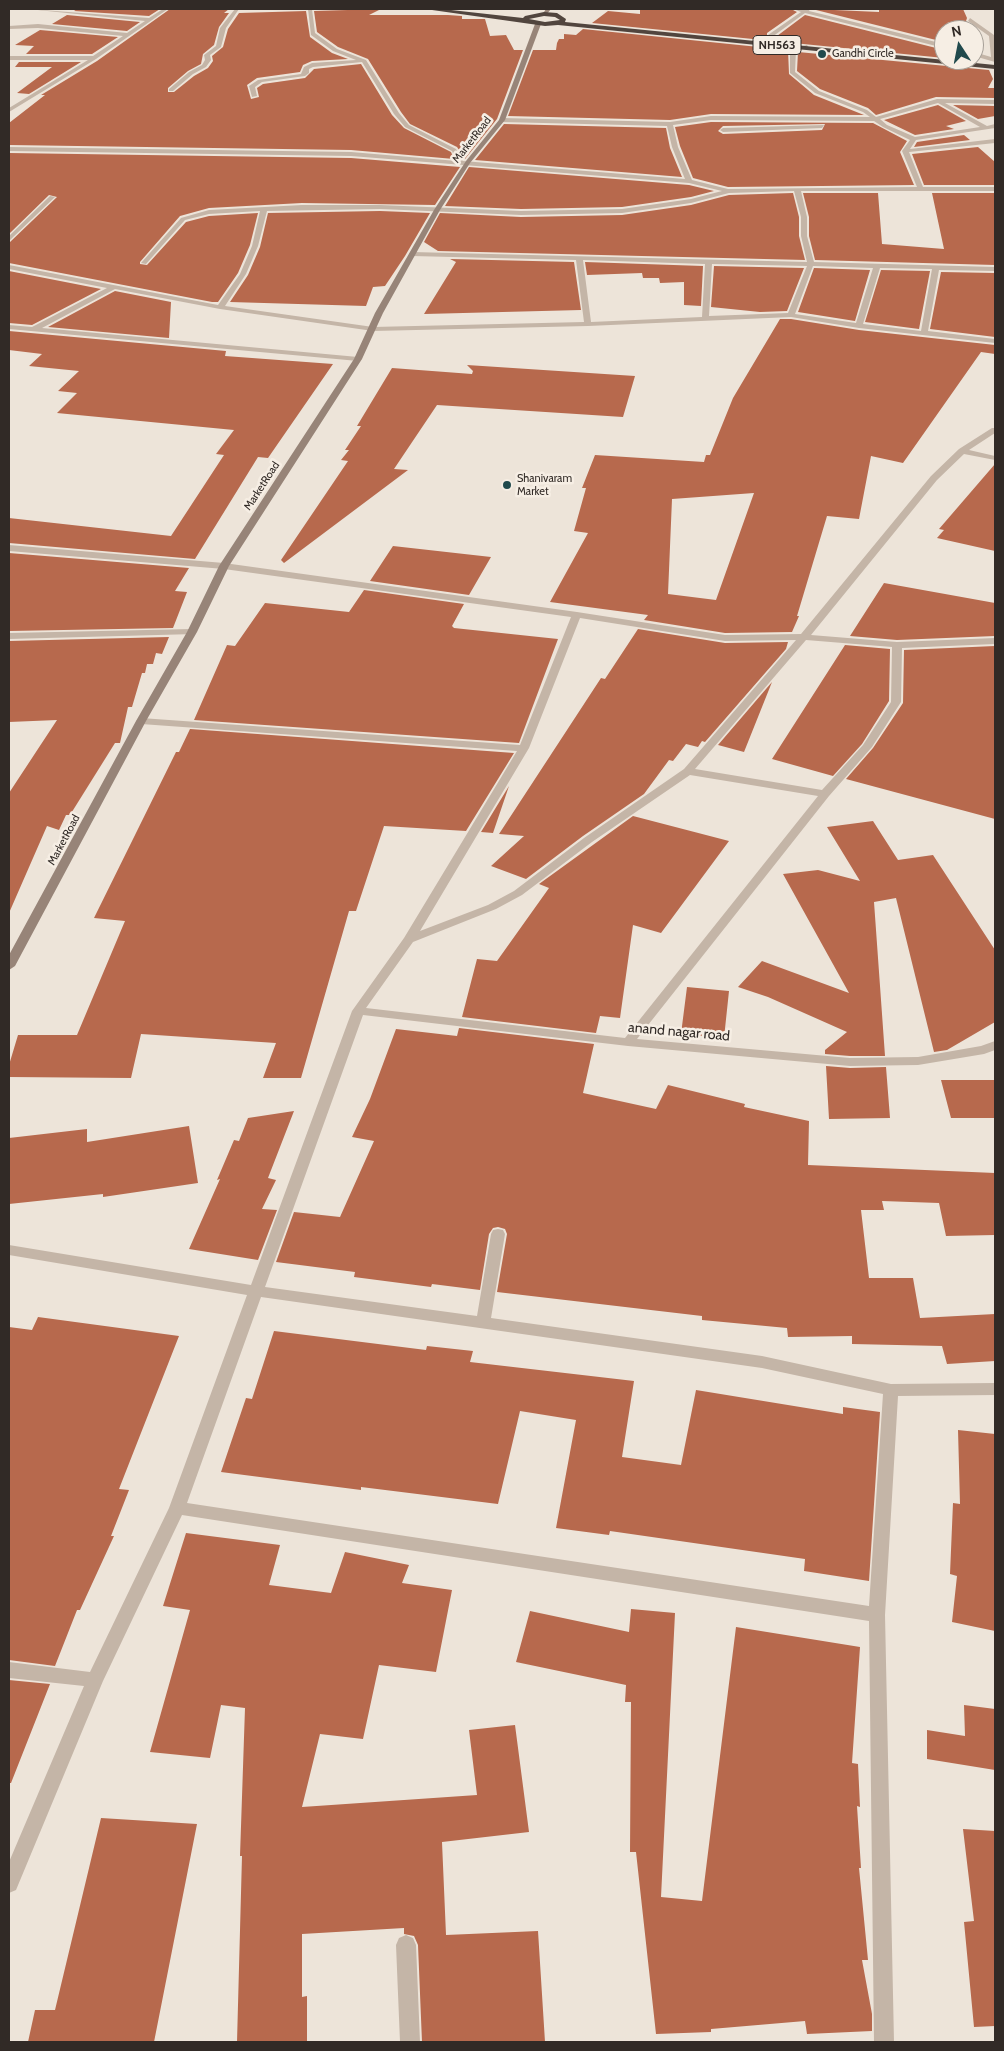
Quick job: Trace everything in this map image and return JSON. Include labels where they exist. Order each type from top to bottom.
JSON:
[{"type":"highway","name":"NH563","points":[[428,9],[525,20],[542,15],[558,23],[995,67]]},
{"type":"highway","name":"NH563","points":[[520,12],[712,31]]},
{"type":"highway","points":[[558,23],[564,20],[561,16]]},
{"type":"highway","name":"NH563","points":[[761,35],[779,37]]},
{"type":"highway","name":"NH563","points":[[806,40],[934,54]]},
{"type":"street","points":[[30,9],[151,20]]},
{"type":"street","points":[[9,110],[94,58],[166,9]]},
{"type":"street","points":[[171,90],[191,73],[204,66],[208,60],[207,56],[218,47],[223,28],[238,9]]},
{"type":"street","points":[[310,9],[313,34],[335,50],[364,61],[397,114],[407,126],[454,150],[464,161]]},
{"type":"street","points":[[795,9],[807,10],[934,43]]},
{"type":"street","points":[[770,36],[807,10]]},
{"type":"street","name":"MarketRoad","points":[[9,966],[141,720],[192,632],[224,566],[358,359],[379,313],[464,161],[502,120],[542,15]]},
{"type":"street","points":[[9,27],[38,26],[129,35]]},
{"type":"street","points":[[984,30],[992,36],[995,60]]},
{"type":"street","points":[[807,48],[794,49],[792,72],[800,80],[817,92],[865,111],[885,126],[914,139],[995,126]]},
{"type":"street","points":[[9,58],[94,58]]},
{"type":"street","points":[[254,96],[252,86],[260,81],[303,75],[306,74],[306,68],[312,65],[364,61]]},
{"type":"street","points":[[17,100],[24,101]]},
{"type":"street","points":[[502,120],[670,124],[711,118],[876,118],[937,101],[995,102]]},
{"type":"street","points":[[937,101],[987,128]]},
{"type":"street","points":[[670,124],[675,147],[689,181]]},
{"type":"street","points":[[723,130],[885,126]]},
{"type":"street","points":[[905,151],[914,139]]},
{"type":"street","points":[[905,151],[995,141]]},
{"type":"street","points":[[9,149],[351,154],[464,161],[689,181],[728,191]]},
{"type":"street","points":[[905,151],[921,190]]},
{"type":"street","points":[[791,315],[811,264],[804,236],[804,218],[797,189]]},
{"type":"street","points":[[144,263],[183,219],[209,212],[380,207],[521,213],[622,211],[691,201],[728,191],[995,189]]},
{"type":"street","points":[[9,239],[52,197]]},
{"type":"street","points":[[220,307],[242,274],[255,246],[264,209]]},
{"type":"street","points":[[412,254],[995,269]]},
{"type":"street","points":[[579,258],[588,324]]},
{"type":"street","points":[[705,319],[709,261]]},
{"type":"street","points":[[859,326],[877,266]]},
{"type":"street","points":[[9,267],[220,307],[373,329],[588,324],[791,315],[859,326],[994,341],[995,329]]},
{"type":"street","points":[[924,333],[936,267]]},
{"type":"street","points":[[34,330],[114,287]]},
{"type":"street","points":[[9,327],[358,359]]},
{"type":"street","points":[[409,939],[492,908],[518,893],[588,840],[688,771],[804,638],[934,478],[962,451],[995,430]]},
{"type":"street","points":[[962,451],[995,458]]},
{"type":"street","points":[[9,548],[224,566],[578,615],[725,638],[804,638],[897,645],[995,641]]},
{"type":"street","points":[[9,1884],[95,1680],[177,1508],[358,1011],[409,939],[524,748],[578,615]]},
{"type":"street","points":[[9,636],[192,632]]},
{"type":"street","points":[[628,1042],[824,794],[867,747],[896,702],[897,645]]},
{"type":"street","points":[[141,720],[524,748]]},
{"type":"street","points":[[688,771],[824,794]]},
{"type":"street","name":"anand nagar road","points":[[358,1011],[628,1042],[850,1062],[918,1061],[984,1050],[995,1045]]},
{"type":"street","points":[[483,1322],[498,1234]]},
{"type":"street","points":[[9,1250],[257,1291],[762,1362],[891,1390],[995,1389]]},
{"type":"street","points":[[884,2042],[877,1615],[891,1390]]},
{"type":"street","points":[[177,1508],[877,1615]]},
{"type":"street","points":[[9,1670],[95,1680]]},
{"type":"street","points":[[406,1945],[410,2042]]},
{"type":"building","points":[[77,9],[160,9],[149,16],[74,11]]},
{"type":"building","points":[[170,9],[229,9],[224,13],[229,13],[219,27],[214,45],[203,54],[201,64],[188,71],[168,88],[168,92],[174,92],[194,76],[208,68],[213,61],[212,56],[223,47],[228,29],[239,13],[306,11],[310,37],[332,53],[348,59],[312,61],[303,65],[300,72],[257,78],[247,85],[251,99],[259,97],[257,88],[263,84],[305,78],[314,69],[361,64],[392,115],[404,128],[451,152],[454,159],[351,150],[9,145],[9,123],[45,95],[41,95],[97,61]]},
{"type":"building","points":[[381,9],[369,15],[448,15],[462,16],[462,19],[485,19],[490,36],[506,35],[514,50],[523,50],[497,119],[465,159],[457,147],[410,124],[368,59],[338,47],[317,32],[314,11]]},
{"type":"building","points":[[640,9],[791,9],[797,12],[767,33],[767,38],[773,39],[805,15],[934,47],[934,57],[592,23],[608,11],[640,14]]},
{"type":"building","points":[[812,9],[879,12],[879,9],[963,9],[966,20],[934,20],[934,40]]},
{"type":"building","points":[[67,15],[140,22],[127,31],[52,24]]},
{"type":"building","points":[[583,29],[788,50],[789,74],[814,95],[864,115],[711,114],[670,120],[508,116],[533,50],[556,50],[559,39],[564,39],[564,34],[576,35]]},
{"type":"building","points":[[40,30],[118,37],[92,54],[26,54],[34,46],[15,45]]},
{"type":"building","points":[[798,52],[934,65],[934,70],[989,70],[993,79],[988,88],[995,88],[995,98],[936,97],[876,115],[868,108],[820,89],[797,71]]},
{"type":"building","points":[[19,62],[81,62],[29,94],[17,93],[52,67],[15,67]]},
{"type":"building","points":[[938,105],[966,121],[946,126],[954,129],[915,135],[884,120]]},
{"type":"building","points":[[953,105],[995,106],[995,116],[978,119]]},
{"type":"building","points":[[711,122],[873,123],[907,141],[900,152],[914,185],[728,187],[693,178],[680,146],[675,127]],"holes":[[[825,124],[822,130],[723,134],[718,131],[723,126]]]},
{"type":"building","points":[[504,124],[666,128],[670,148],[682,177],[475,160]]},
{"type":"building","points":[[964,135],[970,140],[914,147],[917,142]]},
{"type":"building","points":[[978,147],[995,162],[995,185],[924,185],[912,154]]},
{"type":"building","points":[[9,153],[351,158],[460,167],[435,205],[302,203],[209,208],[180,216],[140,264],[147,265],[186,222],[209,216],[258,213],[250,245],[238,273],[218,302],[212,302],[9,263],[9,243],[57,197],[49,195],[9,234]]},
{"type":"building","points":[[469,167],[689,185],[714,191],[691,197],[622,207],[521,209],[445,206]]},
{"type":"building","points":[[793,193],[799,217],[799,236],[805,260],[438,251],[424,242],[440,213],[521,217],[622,215],[691,205],[729,195]]},
{"type":"building","points":[[803,193],[878,193],[882,244],[944,249],[932,193],[995,193],[995,265],[815,260],[809,236],[809,217]]},
{"type":"building","points":[[380,211],[430,213],[385,286],[373,287],[366,306],[230,302],[248,275],[260,247],[268,213]]},
{"type":"building","points":[[450,259],[574,262],[581,310],[424,314],[456,262]]},
{"type":"building","points":[[585,262],[703,266],[701,306],[684,305],[684,282],[660,283],[659,278],[643,278],[642,273],[587,275]]},
{"type":"building","points":[[714,266],[804,268],[787,311],[760,312],[711,307]]},
{"type":"building","points":[[814,268],[870,270],[855,321],[798,312]]},
{"type":"building","points":[[881,270],[930,271],[919,329],[865,322]]},
{"type":"building","points":[[9,271],[101,289],[32,325],[9,323]]},
{"type":"building","points":[[941,272],[995,273],[995,337],[930,329]]},
{"type":"building","points":[[115,291],[171,302],[169,338],[48,327]]},
{"type":"building","points":[[780,319],[995,345],[995,354],[981,352],[903,463],[871,456],[859,519],[827,516],[797,616],[799,616],[792,632],[725,633],[644,620],[648,615],[550,602],[588,533],[574,531],[586,488],[582,488],[595,455],[704,462],[706,455],[710,455],[733,398]],"holes":[[[754,493],[716,600],[668,594],[672,499]]]},
{"type":"building","points":[[9,331],[226,351],[225,356],[333,364],[268,458],[258,457],[195,559],[9,543],[9,518],[171,536],[224,455],[216,454],[234,430],[57,413],[77,393],[58,391],[79,371],[29,366],[42,354],[9,350]]},
{"type":"building","points":[[467,365],[635,376],[623,417],[437,405],[394,469],[408,470],[284,563],[281,560],[348,461],[341,460],[349,450],[345,450],[361,426],[357,426],[392,368],[472,374],[473,371]]},
{"type":"building","points":[[995,464],[995,551],[937,538],[944,530],[939,529]]},
{"type":"building","points":[[393,546],[491,557],[469,595],[370,581]]},
{"type":"building","points":[[9,553],[189,568],[175,591],[187,592],[173,628],[9,631]]},
{"type":"building","points":[[884,583],[995,603],[995,636],[897,640],[850,636]]},
{"type":"building","points":[[364,590],[464,604],[452,626],[454,628],[558,639],[519,743],[194,720],[227,645],[235,646],[265,603],[349,612]]},
{"type":"building","points":[[638,629],[725,643],[788,642],[786,649],[705,742],[702,741],[698,747],[686,744],[673,761],[669,760],[644,794],[583,836],[526,879],[491,866],[524,836],[499,834],[601,678],[605,679]]},
{"type":"building","points":[[169,637],[162,654],[156,653],[153,664],[147,664],[145,673],[142,673],[132,707],[128,707],[120,743],[115,743],[70,815],[66,815],[59,830],[47,826],[9,913],[9,793],[57,720],[9,722],[9,641]]},
{"type":"building","points":[[845,645],[890,649],[889,701],[862,744],[833,776],[772,759]]},
{"type":"building","points":[[995,646],[995,819],[846,779],[873,748],[903,703],[904,650]]},
{"type":"building","points":[[772,682],[744,752],[718,745]]},
{"type":"building","points":[[190,729],[514,753],[466,831],[384,826],[356,911],[349,911],[301,1078],[263,1078],[276,1043],[141,1034],[131,1078],[9,1077],[9,1065],[18,1035],[77,1035],[125,921],[94,918],[176,752],[179,752]]},
{"type":"building","points":[[509,786],[493,833],[481,832]]},
{"type":"building","points":[[633,816],[729,841],[661,933],[633,925],[620,1018],[600,1016],[596,1033],[462,1017],[477,959],[497,961],[549,888],[539,884]]},
{"type":"building","points":[[873,821],[898,860],[933,855],[995,950],[995,1022],[947,1050],[934,1052],[896,898],[874,902],[885,1056],[825,1054],[825,1050],[847,1032],[768,997],[738,987],[762,961],[849,993],[783,874],[818,870],[860,881],[827,827]]},
{"type":"building","points":[[687,987],[729,991],[724,1038],[681,1034]]},
{"type":"building","points":[[459,1028],[594,1044],[583,1093],[656,1109],[668,1085],[745,1104],[744,1107],[809,1121],[808,1165],[995,1173],[995,1235],[946,1236],[939,1203],[882,1201],[884,1210],[861,1210],[869,1278],[913,1278],[920,1318],[995,1314],[995,1361],[947,1364],[942,1346],[852,1344],[852,1336],[788,1337],[787,1328],[702,1320],[702,1316],[497,1292],[507,1234],[505,1229],[498,1227],[493,1228],[489,1234],[480,1290],[432,1284],[431,1287],[354,1277],[355,1272],[276,1262],[294,1212],[340,1217],[374,1141],[352,1137],[370,1099],[396,1029],[457,1036]]},
{"type":"building","points":[[826,1066],[850,1068],[886,1067],[890,1118],[829,1119]]},
{"type":"building","points":[[941,1080],[995,1080],[995,1118],[951,1118]]},
{"type":"building","points":[[294,1111],[268,1178],[276,1180],[262,1209],[277,1210],[258,1260],[189,1249],[220,1179],[217,1180],[234,1140],[239,1141],[248,1118]]},
{"type":"building","points":[[189,1126],[198,1183],[103,1197],[103,1194],[9,1204],[9,1138],[87,1129],[87,1142]]},
{"type":"building","points":[[38,1317],[179,1336],[119,1489],[129,1490],[111,1536],[114,1536],[80,1610],[77,1610],[55,1666],[9,1660],[9,1327],[32,1330]]},
{"type":"building","points":[[274,1331],[426,1350],[427,1346],[473,1351],[470,1362],[634,1381],[622,1457],[681,1465],[696,1390],[843,1414],[843,1407],[880,1412],[869,1581],[804,1571],[805,1559],[610,1531],[609,1535],[556,1528],[576,1420],[520,1411],[498,1504],[361,1487],[361,1490],[221,1472],[246,1398],[252,1399]]},
{"type":"building","points":[[958,1430],[995,1434],[995,1631],[952,1622],[957,1576],[950,1574],[953,1503],[960,1504]]},
{"type":"building","points":[[186,1533],[280,1545],[269,1585],[331,1593],[345,1552],[409,1565],[402,1583],[452,1590],[436,1672],[379,1665],[363,1739],[320,1734],[302,1807],[477,1795],[469,1730],[515,1725],[529,1832],[442,1842],[446,1935],[538,1931],[545,2042],[422,2042],[418,1945],[414,1936],[404,1934],[404,1928],[302,1934],[302,1997],[307,1996],[307,2042],[237,2042],[245,1708],[221,1705],[210,1758],[150,1752],[190,1610],[163,1606]]},
{"type":"building","points":[[631,1609],[675,1613],[661,1897],[702,1901],[736,1627],[860,1647],[852,1763],[858,1764],[860,1807],[857,1806],[861,1868],[859,1868],[868,1960],[862,1960],[872,2014],[872,2031],[807,2034],[805,2021],[711,2029],[711,2032],[656,2034],[636,1852],[630,1852],[631,1702],[625,1702],[626,1685],[516,1662],[530,1611],[629,1632]]},
{"type":"building","points":[[9,1680],[50,1684],[11,1783],[9,1783]]},
{"type":"building","points":[[964,1705],[995,1709],[995,1770],[927,1759],[927,1730],[965,1736]]},
{"type":"building","points":[[101,1818],[197,1824],[154,2042],[28,2042],[35,2010],[55,2010]]},
{"type":"building","points":[[963,1829],[995,1831],[995,2026],[974,2027],[964,1922],[974,1921]]},
{"type":"place","name":"Gandhi Circle","points":[[822,54]]},
{"type":"place","name":"Shanivaram Market","points":[[507,485]]}]
